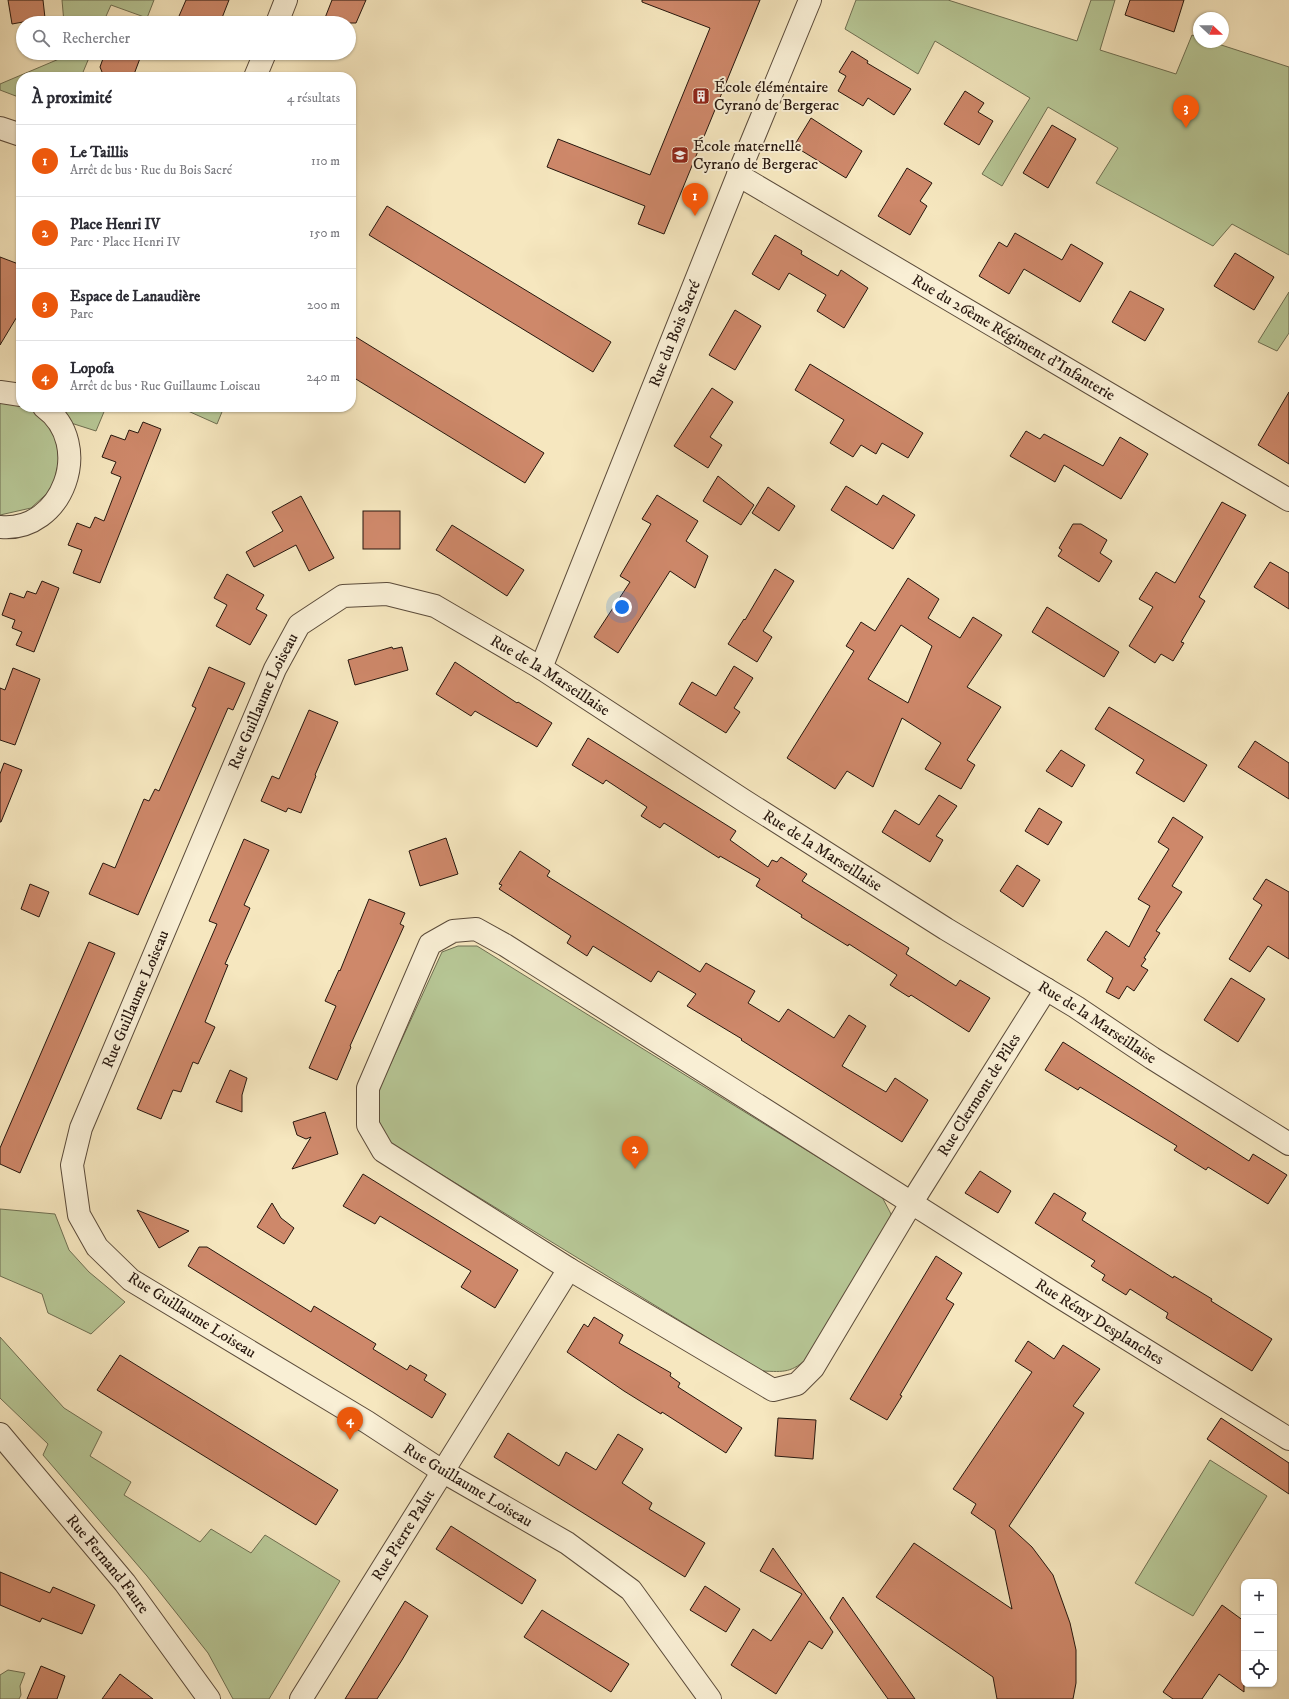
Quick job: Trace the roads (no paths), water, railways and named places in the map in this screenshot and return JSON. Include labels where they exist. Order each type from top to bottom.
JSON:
[{"type":"street","points":[[280,16],[286,0]]},
{"type":"street","name":"Rue du Bois Sacré","points":[[541,668],[738,175],[810,0]]},
{"type":"street","points":[[257,72],[262,60]]},
{"type":"street","points":[[0,128],[16,133]]},
{"type":"street","name":"Rue du 26ème Régiment d'Infanterie","points":[[738,175],[1289,500]]},
{"type":"street","points":[[0,392],[16,394]]},
{"type":"street","points":[[0,527],[7,528],[29,522],[49,509],[62,491],[70,469],[69,445],[60,424],[49,412]]},
{"type":"street","name":"Rue de la Marseillaise","points":[[343,596],[387,594],[434,606],[541,668],[743,800],[946,929],[1046,989],[1289,1144]]},
{"type":"street","name":"Rue Guillaume Loiseau","points":[[343,596],[298,625],[275,669],[81,1128],[72,1165],[79,1215],[97,1247],[131,1280],[367,1422],[442,1471],[567,1543],[631,1590],[710,1699]]},
{"type":"street","name":"Rue Rémy Desplanches","points":[[569,1269],[384,1151],[368,1125],[368,1088],[430,944],[453,931],[476,929],[505,945],[1062,1298],[1289,1439]]},
{"type":"street","name":"Rue Clermont de Piles","points":[[569,1269],[773,1390],[797,1384],[813,1368],[912,1202],[1046,989]]},
{"type":"street","name":"Rue Pierre Palut","points":[[301,1699],[569,1269]]},
{"type":"street","name":"Rue Fernand Faure","points":[[0,1434],[125,1583],[209,1699]]},
{"type":"place","name":"École élémentaire Cyrano de Bergerac","points":[[701,96]]},
{"type":"place","name":"Espace de Lanaudière","points":[[1186,128]]},
{"type":"place","name":"École maternelle Cyrano de Bergerac","points":[[680,155]]},
{"type":"place","name":"Le Taillis","points":[[695,216]]},
{"type":"place","name":"Place Henri IV","points":[[635,1169]]},
{"type":"place","name":"Lopofa","points":[[350,1440]]}]
